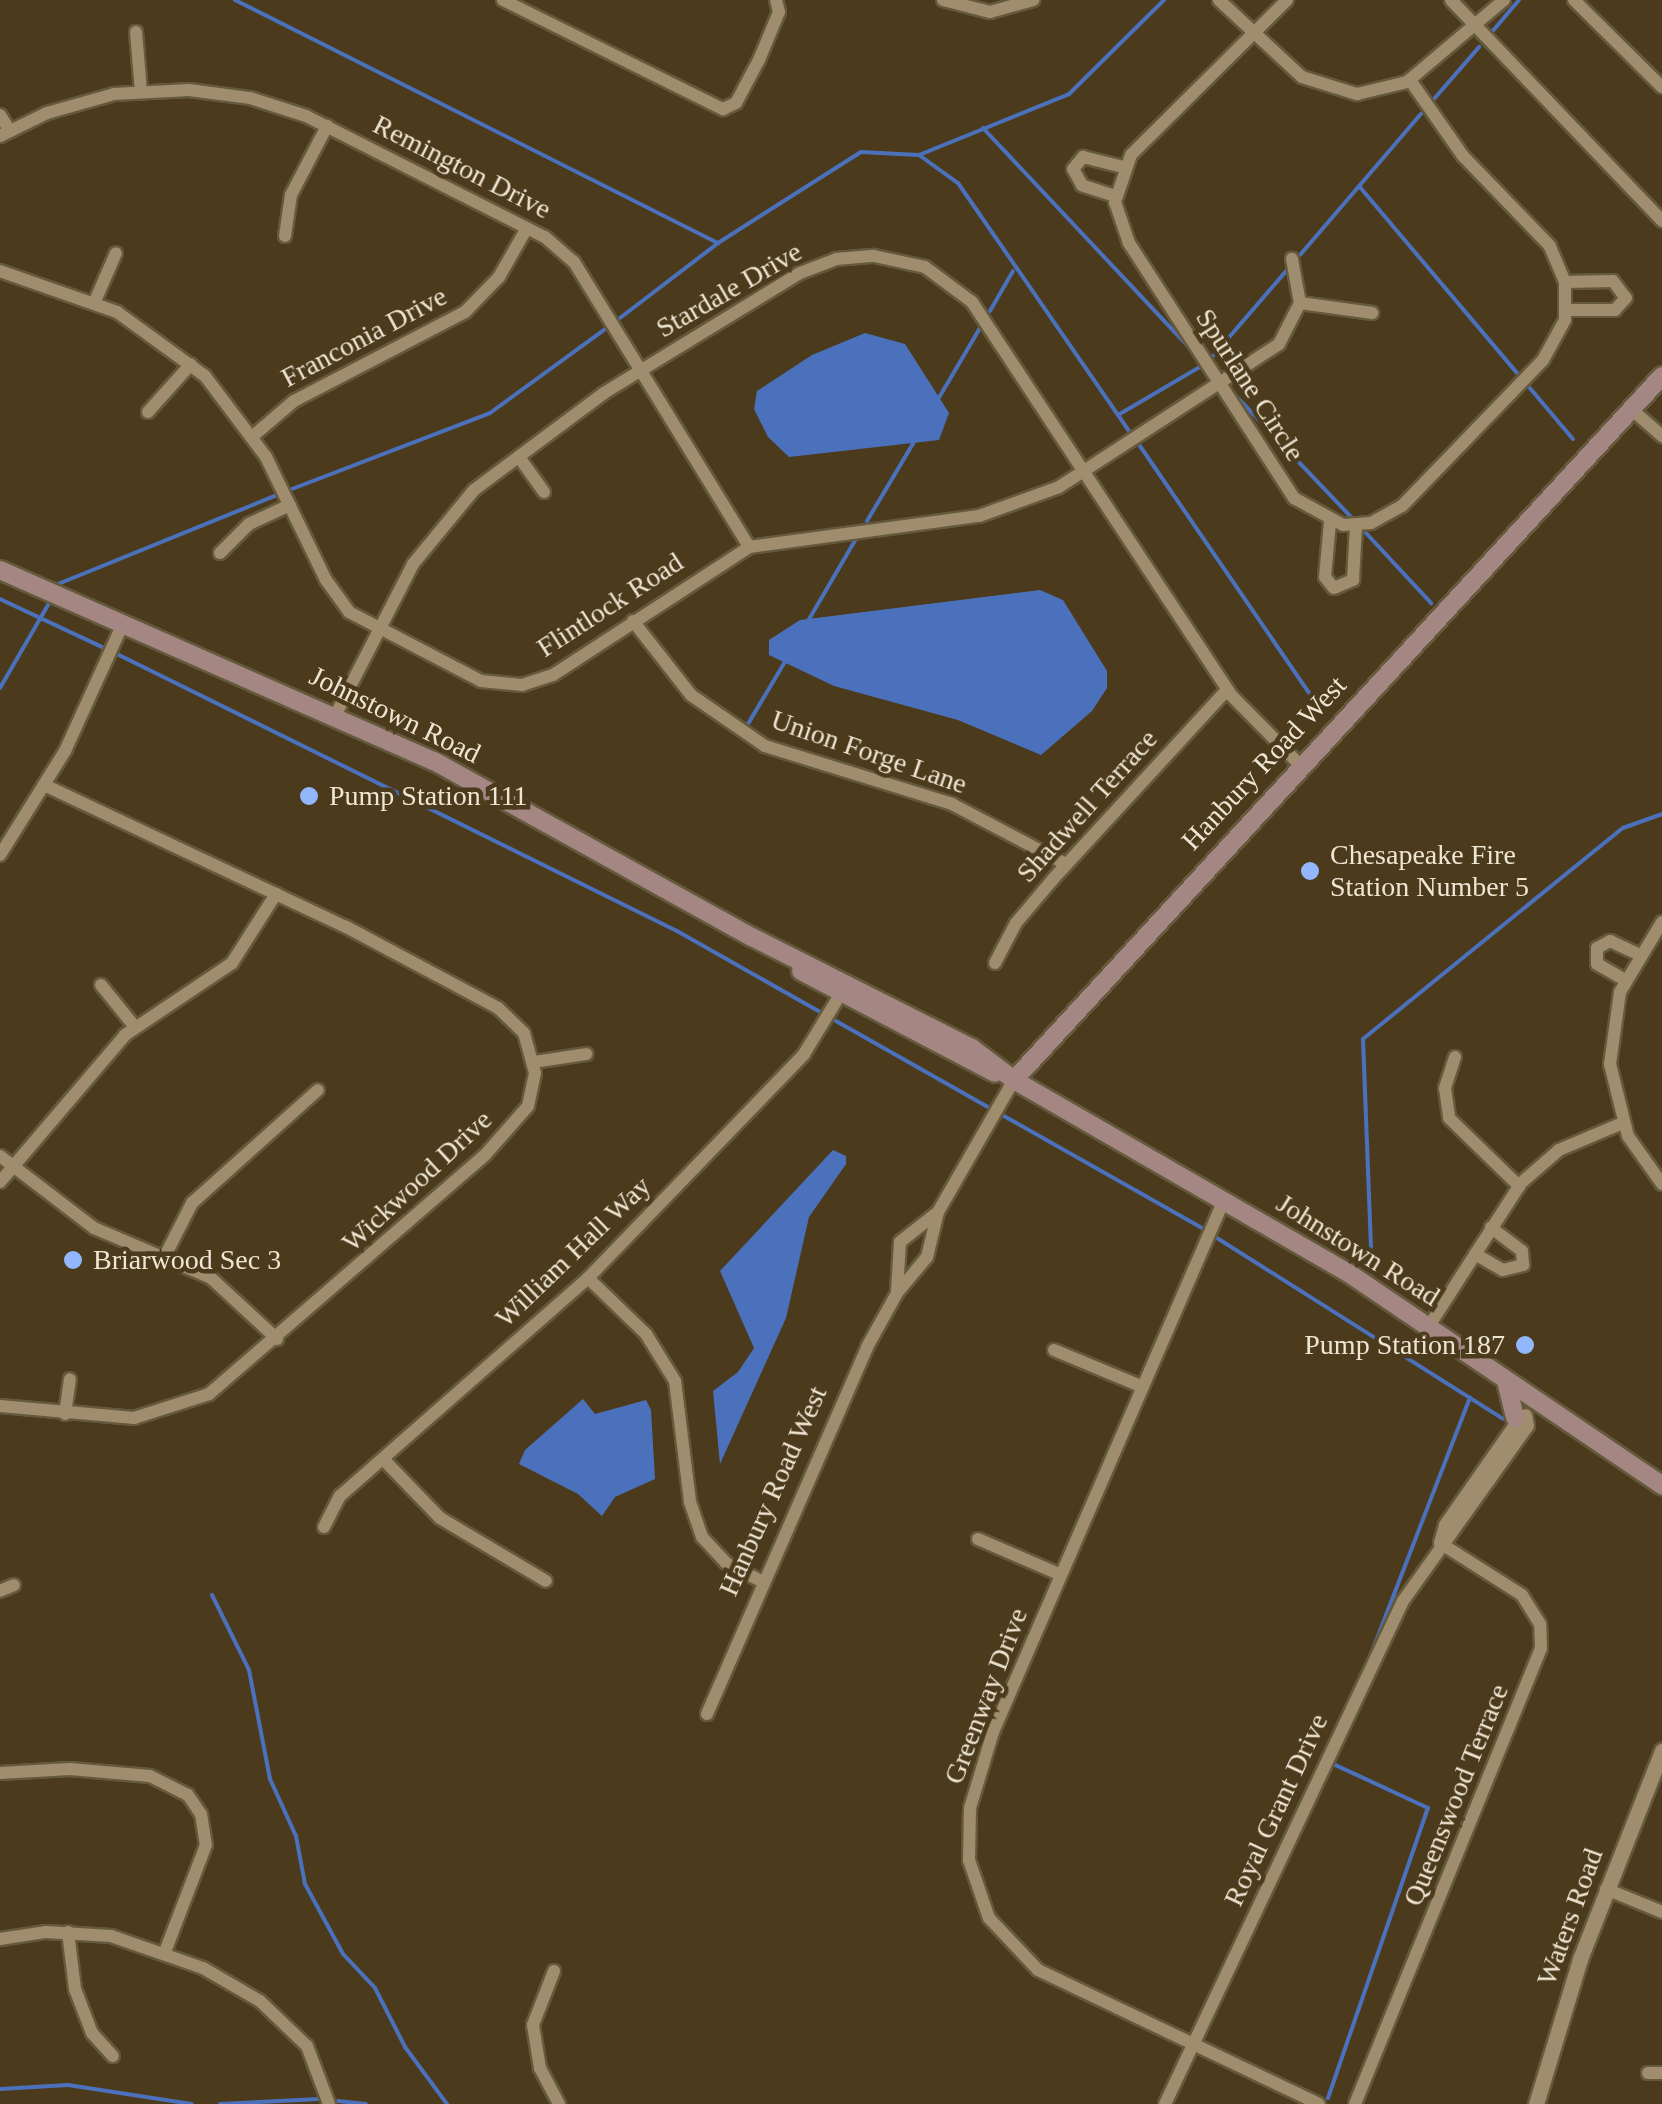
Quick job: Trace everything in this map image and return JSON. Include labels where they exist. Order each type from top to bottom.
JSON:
[{"type":"main road","name":"Hanbury Road West","points":[[1014,1080],[1662,376]]},
{"type":"main road","name":"Johnstown Road","points":[[0,570],[336,714],[752,937],[972,1048],[1014,1080]]},
{"type":"main road","name":"Johnstown Road","points":[[752,937],[840,995],[1014,1080],[1224,1200],[1503,1376],[1526,1411],[1662,1485]]},
{"type":"main road","points":[[1503,1376],[1516,1403],[1526,1411]]},
{"type":"street","points":[[503,0],[723,108],[736,102],[760,60],[777,20],[776,0]]},
{"type":"street","points":[[944,0],[990,12],[1034,0]]},
{"type":"street","points":[[1218,0],[1326,89],[1376,93],[1410,80],[1504,0]]},
{"type":"street","points":[[1123,167],[1091,156],[1073,169],[1082,185],[1115,196],[1123,167],[1287,0]]},
{"type":"street","points":[[1451,0],[1472,27],[1662,221]]},
{"type":"street","points":[[1574,0],[1662,86]]},
{"type":"street","points":[[136,32],[141,91]]},
{"type":"street","points":[[1330,522],[1324,577],[1334,588],[1353,580],[1356,526],[1402,506],[1543,360],[1566,310],[1566,282],[1550,246],[1464,156],[1410,80]]},
{"type":"street","name":"Remington Drive","points":[[5,134],[75,104],[141,91],[250,98],[327,126],[527,228],[574,262],[749,547]]},
{"type":"street","points":[[0,115],[5,134]]},
{"type":"street","points":[[285,236],[291,195],[327,126]]},
{"type":"street","name":"Spurlane Circle","points":[[1115,196],[1128,243],[1294,498],[1330,522],[1356,526]]},
{"type":"street","name":"Franconia Drive","points":[[254,436],[294,401],[465,312],[498,277],[527,228]]},
{"type":"street","points":[[94,301],[116,252]]},
{"type":"street","name":"Stardale Drive","points":[[336,714],[434,532],[519,457],[641,370],[810,268],[850,258],[892,258],[925,267],[972,302],[1227,690],[1300,765]]},
{"type":"street","points":[[1292,259],[1300,303],[1372,313]]},
{"type":"street","name":"Flintlock Road","points":[[0,270],[94,301],[191,364],[254,436],[338,600],[379,630],[481,681],[522,685],[553,675],[749,547],[1011,509],[1084,471],[1278,344],[1300,303]]},
{"type":"street","points":[[1566,282],[1613,281],[1626,298],[1615,310],[1566,310]]},
{"type":"street","points":[[148,412],[191,364]]},
{"type":"street","points":[[1630,408],[1662,436]]},
{"type":"street","points":[[519,457],[544,492]]},
{"type":"street","points":[[220,553],[249,524],[290,505]]},
{"type":"street","name":"Union Forge Lane","points":[[633,621],[691,695],[765,746],[952,804],[1066,864]]},
{"type":"street","points":[[0,855],[44,785],[123,624]]},
{"type":"street","name":"Shadwell Terrace","points":[[995,963],[1016,924],[1066,864],[1227,690]]},
{"type":"street","points":[[44,785],[276,894],[504,1011],[524,1033],[534,1062],[586,1054]]},
{"type":"street","points":[[0,1182],[135,1027],[232,963],[276,894]]},
{"type":"street","points":[[1662,922],[1638,954],[1625,980],[1610,1064],[1623,1122],[1662,1184]]},
{"type":"street","points":[[1625,980],[1597,964],[1597,948],[1610,941],[1638,954]]},
{"type":"street","points":[[102,985],[135,1027]]},
{"type":"street","name":"William Hall Way","points":[[324,1527],[340,1496],[588,1278],[804,1054],[840,995]]},
{"type":"street","points":[[1455,1057],[1445,1088],[1449,1118],[1519,1186]]},
{"type":"street","name":"Wickwood Drive","points":[[0,1406],[134,1418],[172,1410],[225,1384],[510,1130],[531,1098],[534,1062]]},
{"type":"street","name":"Hanbury Road West","points":[[707,1714],[896,1293],[928,1257],[938,1212],[1014,1080]]},
{"type":"street","points":[[164,1258],[192,1203],[318,1090]]},
{"type":"street","points":[[1429,1326],[1519,1186],[1558,1150],[1623,1122]]},
{"type":"street","points":[[0,1156],[94,1228],[221,1285],[277,1339]]},
{"type":"street","name":"Greenway Drive","points":[[1224,1200],[978,1772],[968,1823],[974,1884],[989,1918],[1027,1963],[1319,2104]]},
{"type":"street","name":"Hanbury Road West","points":[[896,1293],[900,1242],[938,1212]]},
{"type":"street","points":[[1475,1254],[1503,1270],[1523,1265],[1522,1250],[1491,1228]]},
{"type":"street","points":[[588,1278],[646,1334],[675,1380],[690,1502],[702,1537],[726,1563],[763,1582]]},
{"type":"street","points":[[1054,1350],[1143,1387]]},
{"type":"street","points":[[65,1414],[70,1379]]},
{"type":"street","name":"Royal Grant Drive","points":[[1166,2104],[1403,1601],[1526,1411]]},
{"type":"street","points":[[384,1460],[440,1518],[546,1581]]},
{"type":"street","points":[[978,1539],[1061,1575]]},
{"type":"street","name":"Queenswood Terrace","points":[[1355,2104],[1542,1648],[1540,1624],[1522,1595],[1440,1543]]},
{"type":"street","name":"Waters Road","points":[[1536,2104],[1606,1889],[1662,1751]]},
{"type":"street","points":[[0,1773],[70,1769],[150,1776],[188,1795],[201,1814],[206,1845],[165,1952]]},
{"type":"street","points":[[1606,1889],[1662,1912]]},
{"type":"street","points":[[68,1932],[75,1989],[92,2033],[113,2056]]},
{"type":"street","points":[[0,1939],[68,1932],[165,1952],[236,1985],[288,2026],[313,2056],[329,2104]]},
{"type":"street","points":[[554,1971],[532,2025],[540,2068],[559,2104]]},
{"type":"water","points":[[865,333],[905,344],[949,413],[939,440],[789,457],[768,437],[754,409],[757,391],[812,355]]},
{"type":"water","points":[[1040,590],[1063,600],[1107,671],[1107,688],[1092,711],[1041,755],[958,720],[834,686],[769,655],[769,640],[800,620]]},
{"type":"water","points":[[833,1150],[846,1156],[846,1164],[809,1217],[786,1318],[720,1464],[713,1391],[738,1372],[754,1348],[720,1271]]},
{"type":"water","points":[[583,1399],[595,1414],[646,1400],[651,1410],[655,1479],[615,1497],[602,1516],[578,1494],[519,1464],[525,1450]]},
{"type":"waterway","points":[[235,0],[718,243]]},
{"type":"waterway","points":[[620,318],[718,243],[861,152],[919,155],[1069,94],[1164,0]]},
{"type":"waterway","points":[[1491,33],[1519,0]]},
{"type":"waterway","points":[[1434,99],[1479,47]]},
{"type":"waterway","points":[[1300,255],[1421,114]]},
{"type":"waterway","points":[[983,128],[1189,347]]},
{"type":"waterway","points":[[919,155],[958,183],[1129,431]]},
{"type":"waterway","points":[[1359,186],[1517,373]]},
{"type":"waterway","points":[[1213,356],[1287,270]]},
{"type":"waterway","points":[[990,311],[1013,271]]},
{"type":"waterway","points":[[937,401],[980,328]]},
{"type":"waterway","points":[[292,489],[490,413],[605,329]]},
{"type":"waterway","points":[[1118,415],[1205,364]]},
{"type":"waterway","points":[[1529,387],[1573,439]]},
{"type":"waterway","points":[[1233,393],[1352,518]]},
{"type":"waterway","points":[[867,521],[915,440]]},
{"type":"waterway","points":[[1140,446],[1315,702]]},
{"type":"waterway","points":[[58,584],[275,496]]},
{"type":"waterway","points":[[1366,533],[1431,603]]},
{"type":"waterway","points":[[808,621],[856,539]]},
{"type":"waterway","points":[[0,599],[102,647]]},
{"type":"waterway","points":[[0,688],[49,603]]},
{"type":"waterway","points":[[119,655],[677,931],[820,1012]]},
{"type":"waterway","points":[[745,729],[786,660]]},
{"type":"waterway","points":[[1372,1274],[1363,1039],[1623,828],[1662,814]]},
{"type":"waterway","points":[[836,1021],[988,1107]]},
{"type":"waterway","points":[[1004,1116],[1202,1228]]},
{"type":"waterway","points":[[1217,1238],[1503,1419]]},
{"type":"waterway","points":[[1371,1654],[1470,1397]]},
{"type":"waterway","points":[[212,1595],[249,1670],[270,1779],[296,1836],[305,1884],[343,1954],[375,1988],[405,2047],[447,2104]]},
{"type":"waterway","points":[[1328,2098],[1428,1808],[1329,1762]]},
{"type":"waterway","points":[[0,2089],[68,2085],[192,2104]]},
{"type":"waterway","points":[[220,2104],[319,2099]]},
{"type":"waterway","points":[[338,2101],[366,2104]]},
{"type":"place","name":"Pump Station 111","points":[[309,796]]},
{"type":"place","name":"Chesapeake Fire Station Number 5","points":[[1310,871]]},
{"type":"place","name":"Briarwood Sec 3","points":[[73,1260]]},
{"type":"place","name":"Pump Station 187","points":[[1525,1345]]}]
